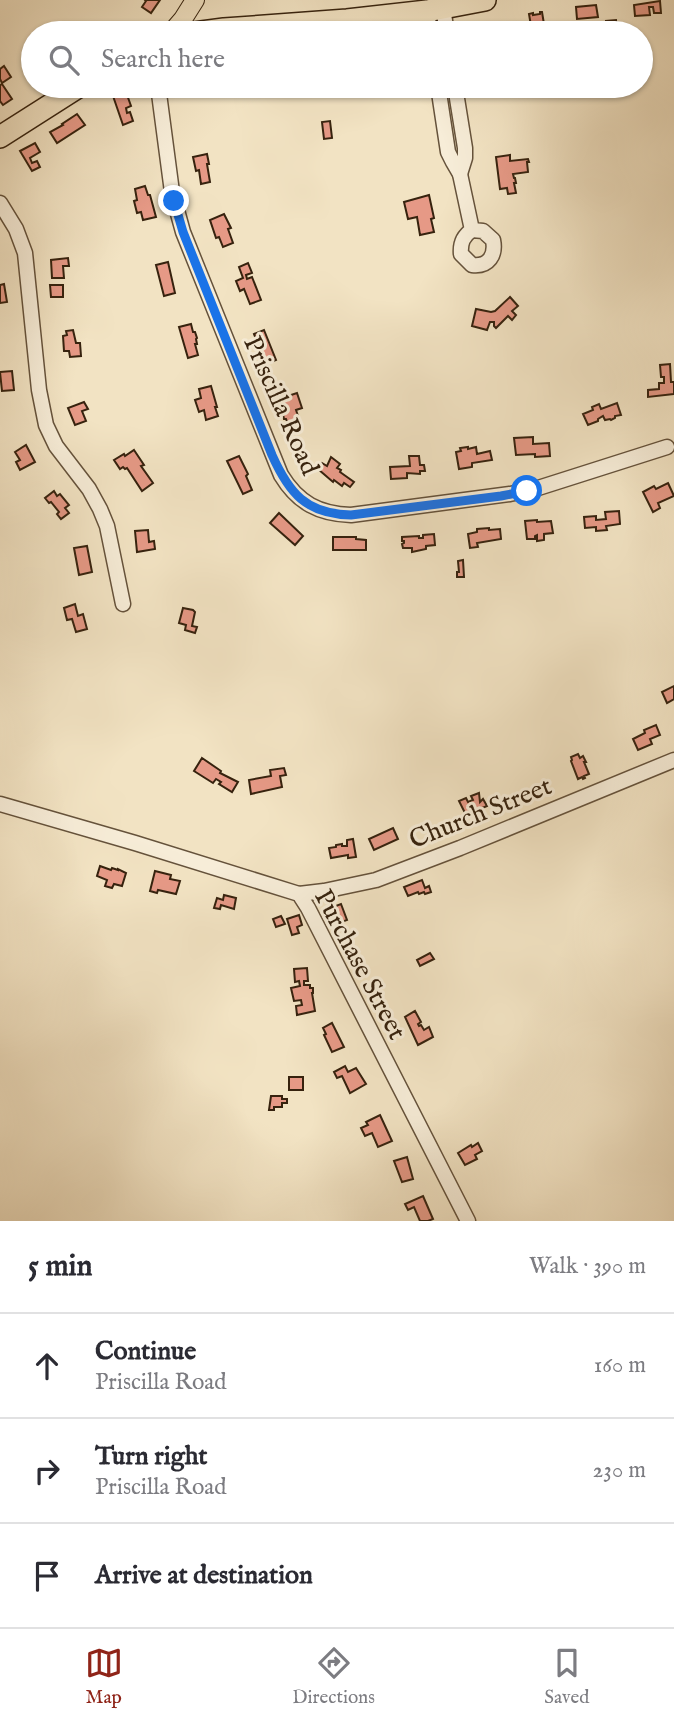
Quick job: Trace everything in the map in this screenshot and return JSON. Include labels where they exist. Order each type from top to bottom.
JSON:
[{"type":"highway","points":[[333,21],[485,0]]},
{"type":"highway","points":[[0,137],[61,98]]},
{"type":"main road","points":[[195,21],[196,0]]},
{"type":"main road","points":[[181,21],[196,0]]},
{"type":"street","points":[[432,21],[435,9]]},
{"type":"street","points":[[435,9],[441,21]]},
{"type":"street","name":"Priscilla Road","points":[[160,98],[172,191],[183,232],[281,475],[292,491],[306,502],[327,513],[351,515],[510,494],[535,489],[667,447]]},
{"type":"street","points":[[440,98],[449,152],[460,174],[472,230]]},
{"type":"street","points":[[457,98],[464,148],[460,174]]},
{"type":"street","points":[[0,203],[19,235],[25,253],[40,399],[46,425],[53,441],[89,489],[103,515],[123,604]]},
{"type":"street","name":"Church Street","points":[[299,894],[376,880],[674,760]]},
{"type":"street","name":"Purchase Street","points":[[0,804],[299,894],[468,1221]]},
{"type":"building","points":[[145,0],[160,0],[151,13],[142,7]]},
{"type":"building","points":[[660,1],[661,13],[654,13],[653,7],[649,7],[650,15],[635,16],[634,5]]},
{"type":"building","points":[[596,5],[598,17],[577,19],[576,7]]},
{"type":"building","points":[[542,12],[544,21],[530,21],[529,14]]},
{"type":"building","points":[[4,66],[11,77],[2,83],[0,69]]},
{"type":"building","points":[[2,84],[12,99],[3,105],[0,101]]},
{"type":"building","points":[[114,98],[128,98],[131,106],[126,108],[133,121],[123,125]]},
{"type":"building","points":[[77,114],[85,125],[57,143],[50,132]]},
{"type":"building","points":[[330,121],[332,138],[324,139],[322,122]]},
{"type":"building","points":[[35,143],[40,152],[30,158],[32,163],[37,161],[40,167],[32,171],[20,151]]},
{"type":"building","points":[[207,154],[210,182],[201,184],[193,157]]},
{"type":"building","points":[[510,155],[510,161],[528,159],[529,162],[528,172],[513,174],[516,193],[508,194],[507,188],[500,189],[496,157]]},
{"type":"building","points":[[145,186],[156,217],[143,220],[141,212],[137,213],[134,201],[137,200],[135,189]]},
{"type":"building","points":[[429,195],[434,232],[420,235],[417,217],[408,219],[404,202]]},
{"type":"building","points":[[224,214],[231,228],[228,229],[233,243],[223,247],[219,237],[216,238],[210,220]]},
{"type":"building","points":[[68,258],[69,266],[63,266],[64,278],[52,278],[51,260]]},
{"type":"building","points":[[168,262],[175,293],[164,296],[156,265]]},
{"type":"building","points":[[248,263],[252,273],[246,275],[247,279],[252,277],[261,300],[250,304],[244,289],[240,291],[236,281],[243,278],[239,267]]},
{"type":"building","points":[[4,284],[7,302],[0,303],[0,285]]},
{"type":"building","points":[[50,285],[63,285],[63,297],[51,297]]},
{"type":"building","points":[[510,297],[518,306],[512,311],[516,315],[512,320],[508,316],[496,328],[494,322],[490,322],[487,330],[472,326],[476,309],[495,311]]},
{"type":"building","points":[[191,324],[197,338],[195,344],[198,355],[188,358],[179,327]]},
{"type":"building","points":[[73,330],[76,343],[80,343],[81,356],[70,357],[69,351],[64,351],[63,336],[67,335],[66,331]]},
{"type":"building","points":[[264,330],[276,360],[264,365],[254,334]]},
{"type":"building","points":[[670,364],[674,394],[648,397],[648,390],[659,389],[659,383],[664,383],[660,365]]},
{"type":"building","points":[[12,371],[14,390],[2,391],[0,372]]},
{"type":"building","points":[[211,386],[218,416],[206,420],[204,410],[199,412],[195,400],[201,398],[199,389]]},
{"type":"building","points":[[297,393],[302,408],[296,410],[301,425],[290,429],[283,414],[281,415],[279,399]]},
{"type":"building","points":[[84,402],[88,409],[82,411],[86,421],[75,425],[68,408]]},
{"type":"building","points":[[617,403],[621,415],[611,420],[605,420],[603,416],[588,425],[583,414],[593,410],[592,407],[599,404],[601,409]]},
{"type":"building","points":[[533,437],[533,444],[549,443],[550,456],[516,455],[514,438]]},
{"type":"building","points":[[26,445],[35,462],[20,470],[16,462],[20,460],[15,452]]},
{"type":"building","points":[[476,447],[477,454],[490,451],[492,460],[472,463],[472,467],[459,469],[456,452],[461,451],[460,448]]},
{"type":"building","points":[[134,450],[153,483],[142,491],[127,468],[120,469],[114,460]]},
{"type":"building","points":[[239,456],[252,490],[243,494],[227,461]]},
{"type":"building","points":[[409,456],[419,456],[420,465],[424,465],[425,471],[420,471],[420,474],[407,473],[407,478],[391,479],[390,467],[410,466]]},
{"type":"building","points":[[331,457],[340,464],[337,468],[340,472],[354,482],[350,487],[344,483],[342,486],[334,480],[333,482],[318,469],[322,463],[327,466]]},
{"type":"building","points":[[668,483],[674,496],[658,503],[660,508],[653,512],[643,492]]},
{"type":"building","points":[[54,491],[69,505],[65,508],[69,513],[61,519],[57,514],[59,512],[45,498]]},
{"type":"building","points":[[619,511],[620,524],[606,526],[607,530],[585,528],[584,517],[606,519],[605,512]]},
{"type":"building","points":[[279,513],[303,536],[295,545],[270,523]]},
{"type":"building","points":[[525,521],[551,521],[553,533],[544,534],[544,540],[537,541],[537,535],[535,539],[527,539]]},
{"type":"building","points":[[477,529],[500,529],[501,539],[477,543],[478,547],[470,548],[468,534],[477,532]]},
{"type":"building","points":[[148,530],[149,542],[154,541],[155,549],[137,552],[135,531]]},
{"type":"building","points":[[434,534],[435,545],[412,552],[412,548],[403,548],[402,537],[423,538],[423,535]]},
{"type":"building","points":[[333,537],[366,540],[366,550],[333,550]]},
{"type":"building","points":[[87,546],[92,572],[79,575],[74,548]]},
{"type":"building","points":[[463,560],[464,577],[457,577],[458,561]]},
{"type":"building","points":[[75,604],[78,616],[83,614],[87,629],[76,632],[72,619],[67,620],[64,608]]},
{"type":"building","points":[[183,608],[195,612],[192,626],[197,627],[195,633],[185,630],[186,625],[179,623]]},
{"type":"building","points":[[674,686],[674,699],[667,703],[662,692]]},
{"type":"building","points":[[656,725],[660,735],[650,739],[652,744],[638,750],[633,739]]},
{"type":"building","points":[[578,754],[580,758],[583,756],[589,774],[583,779],[578,779],[571,761],[571,757]]},
{"type":"building","points":[[202,758],[221,771],[220,773],[238,782],[232,792],[216,779],[213,783],[194,771]]},
{"type":"building","points":[[284,768],[286,775],[280,776],[282,787],[251,794],[249,780],[271,776],[270,770]]},
{"type":"building","points":[[479,793],[480,802],[483,799],[487,806],[466,815],[459,801],[466,798],[468,802],[473,800],[471,796]]},
{"type":"building","points":[[393,828],[398,839],[374,850],[369,839]]},
{"type":"building","points":[[353,839],[356,857],[348,858],[348,855],[331,858],[329,848],[342,844],[347,846],[347,840]]},
{"type":"building","points":[[100,866],[126,873],[122,886],[105,886],[107,880],[97,876]]},
{"type":"building","points":[[155,871],[171,875],[170,879],[180,881],[176,894],[150,891]]},
{"type":"building","points":[[422,880],[425,888],[429,886],[431,892],[418,892],[408,896],[404,887]]},
{"type":"building","points":[[224,895],[236,898],[234,909],[221,905],[220,909],[214,908],[217,898],[223,900]]},
{"type":"building","points":[[341,904],[347,920],[339,923],[333,907]]},
{"type":"building","points":[[299,915],[302,925],[297,927],[299,933],[292,935],[287,919]]},
{"type":"building","points":[[281,916],[285,924],[276,927],[273,919]]},
{"type":"building","points":[[430,953],[434,959],[420,966],[417,960]]},
{"type":"building","points":[[307,968],[308,981],[304,981],[304,985],[313,988],[315,1011],[297,1015],[296,1006],[302,1005],[301,1000],[294,1001],[291,988],[300,986],[299,981],[295,982],[294,969]]},
{"type":"building","points":[[415,1011],[421,1022],[419,1026],[424,1030],[429,1027],[433,1037],[418,1045],[405,1017]]},
{"type":"building","points":[[332,1023],[344,1047],[332,1052],[323,1028]]},
{"type":"building","points":[[345,1066],[348,1072],[356,1068],[366,1084],[350,1093],[342,1076],[337,1078],[334,1072]]},
{"type":"building","points":[[289,1077],[303,1077],[303,1090],[289,1090]]},
{"type":"building","points":[[271,1096],[282,1096],[282,1099],[287,1099],[287,1103],[269,1110]]},
{"type":"building","points":[[380,1115],[392,1141],[378,1147],[372,1133],[365,1136],[361,1128],[368,1125],[366,1122]]},
{"type":"building","points":[[478,1143],[482,1151],[475,1155],[477,1159],[465,1165],[458,1153]]},
{"type":"building","points":[[407,1157],[413,1179],[402,1182],[394,1161]]},
{"type":"building","points":[[423,1196],[433,1219],[428,1221],[420,1221],[414,1207],[408,1210],[405,1204]]},
{"type":"route","points":[[174,201],[183,232],[272,455],[287,485],[299,497],[327,513],[351,515],[527,491]]}]
